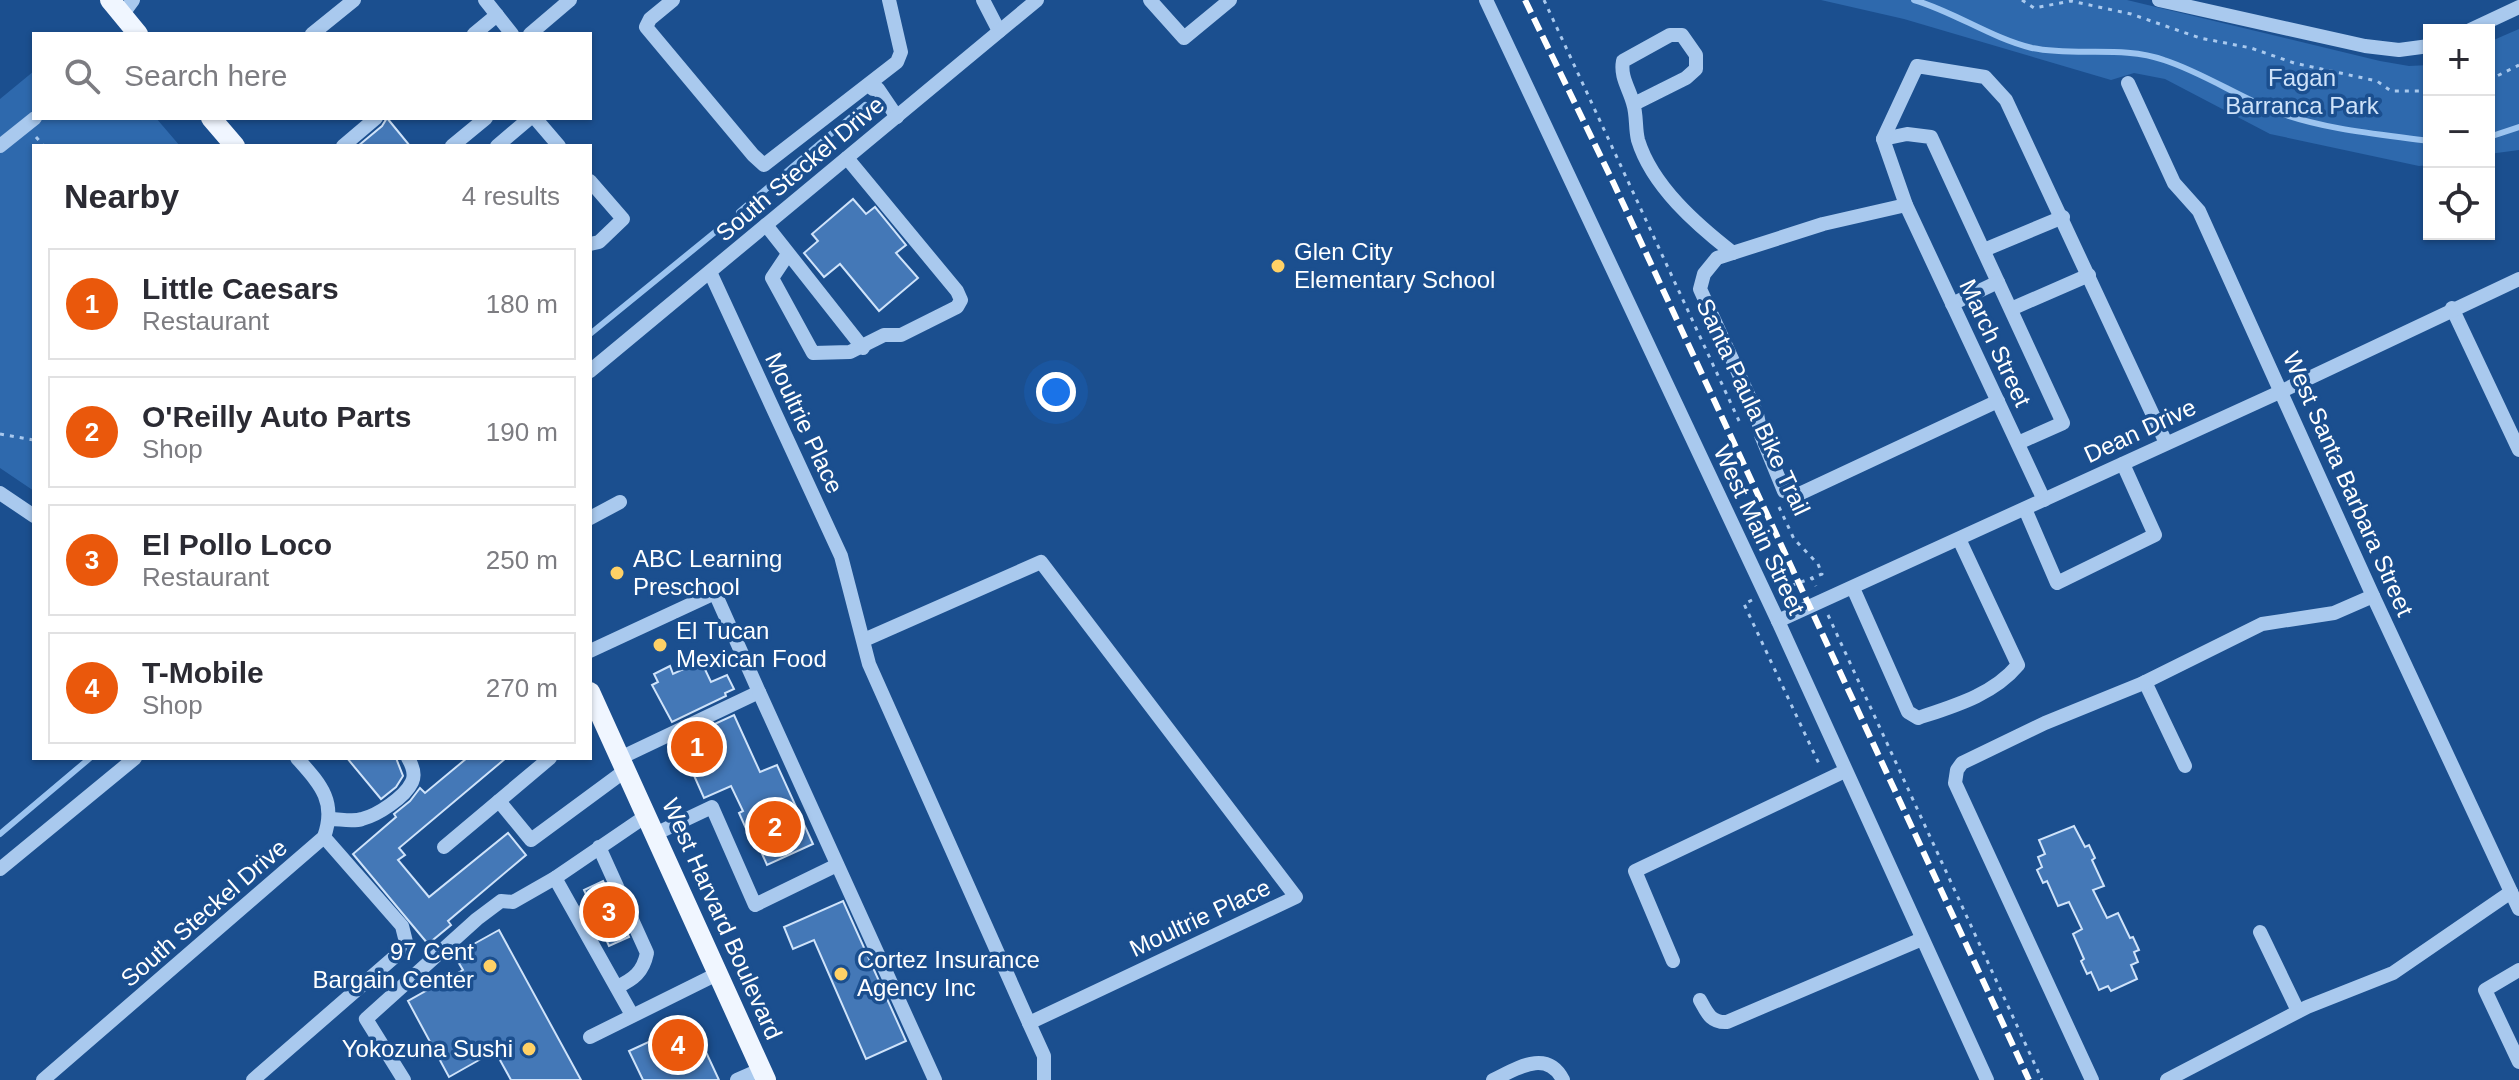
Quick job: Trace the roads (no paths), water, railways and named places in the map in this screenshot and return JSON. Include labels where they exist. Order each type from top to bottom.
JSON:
[{"type":"main road","points":[[122,5],[136,32]]},
{"type":"main road","points":[[213,120],[233,144]]},
{"type":"main road","name":"West Harvard Boulevard","points":[[595,720],[623,764],[764,1074]]},
{"type":"street","points":[[314,32],[354,0]]},
{"type":"street","points":[[485,0],[510,32]]},
{"type":"street","points":[[532,32],[570,0]]},
{"type":"street","points":[[673,0],[650,19],[646,27],[764,165],[871,86],[897,62],[901,52],[889,0]]},
{"type":"street","points":[[983,0],[999,31]]},
{"type":"street","name":"South Steckel Drive","points":[[592,369],[1037,0]]},
{"type":"street","points":[[1150,0],[1184,38],[1230,0]]},
{"type":"street","name":"West Main Street","points":[[1486,0],[1778,621],[1987,1080]]},
{"type":"street","points":[[2168,1],[2365,46],[2399,50],[2423,47]]},
{"type":"street","points":[[2483,24],[2519,7]]},
{"type":"street","points":[[476,32],[497,15]]},
{"type":"street","points":[[1634,104],[1686,78],[1696,69],[1696,55],[1682,35],[1670,35],[1623,61],[1621,71],[1634,104],[1638,140],[1659,179],[1692,221],[1733,253]]},
{"type":"street","points":[[1883,139],[1917,66],[1985,77],[2006,100],[2166,443]]},
{"type":"street","name":"West Santa Barbara Street","points":[[2128,83],[2174,183],[2199,211],[2519,909]]},
{"type":"street","points":[[871,86],[881,102],[886,103],[897,117]]},
{"type":"street","points":[[0,146],[32,120]]},
{"type":"street","points":[[345,144],[374,120]]},
{"type":"street","points":[[454,144],[484,120]]},
{"type":"street","points":[[500,144],[530,120]]},
{"type":"street","points":[[534,120],[557,144]]},
{"type":"street","points":[[1883,139],[1907,134],[1931,137],[2063,423],[2018,443]]},
{"type":"street","name":"March Street","points":[[1883,139],[1906,205],[2044,500]]},
{"type":"street","points":[[788,254],[772,278],[813,353],[834,355],[863,348],[884,335],[901,335],[957,307],[961,300],[847,158]]},
{"type":"street","points":[[592,183],[623,219],[599,242],[592,244]]},
{"type":"street","points":[[1906,205],[1823,224],[1717,258],[1704,274],[1700,289],[1757,414],[1761,435],[1784,491],[1797,495],[1998,401]]},
{"type":"street","points":[[1984,250],[2063,217]]},
{"type":"street","points":[[766,225],[863,348]]},
{"type":"street","name":"Moultrie Place","points":[[710,272],[841,556],[869,664],[1029,1023],[1296,897],[1041,562],[864,640]]},
{"type":"street","points":[[2011,309],[2089,275]]},
{"type":"street","name":"Dean Drive","points":[[1778,621],[2519,279]]},
{"type":"street","points":[[1952,304],[1998,282]]},
{"type":"street","points":[[2452,308],[2519,450]]},
{"type":"street","points":[[2025,509],[2057,583],[2155,535],[2123,464]]},
{"type":"street","points":[[0,493],[32,515]]},
{"type":"street","points":[[592,515],[620,502]]},
{"type":"street","points":[[1853,588],[1908,712],[1918,718],[1998,686],[2018,665],[1959,539]]},
{"type":"street","points":[[592,650],[715,593],[935,1080]]},
{"type":"street","points":[[2092,1080],[1955,783],[1957,770],[1962,763],[2045,723],[2145,682],[2262,624],[2334,613],[2373,596]]},
{"type":"street","points":[[2145,682],[2185,766]]},
{"type":"street","points":[[499,801],[531,840],[623,764],[759,692]]},
{"type":"street","points":[[0,869],[133,760]]},
{"type":"street","points":[[299,760],[328,799],[331,819],[360,820],[374,815],[394,801],[412,783],[414,773],[409,760]]},
{"type":"street","points":[[444,847],[548,760]]},
{"type":"street","points":[[1673,961],[1635,871],[1845,771]]},
{"type":"street","points":[[404,1080],[366,1019],[501,901],[513,902],[555,878],[599,847],[651,825],[712,807],[755,905],[837,865]]},
{"type":"street","name":"South Steckel Drive","points":[[43,1080],[324,837],[331,819]]},
{"type":"street","points":[[253,1080],[407,946],[402,926],[324,837]]},
{"type":"street","points":[[599,847],[647,953],[641,971],[633,980],[617,987]]},
{"type":"street","points":[[555,878],[632,1015]]},
{"type":"street","points":[[2167,1080],[2298,1011],[2393,973],[2511,892]]},
{"type":"street","points":[[2260,932],[2298,1011]]},
{"type":"street","points":[[1700,1000],[1710,1017],[1719,1023],[1727,1022],[1922,939]]},
{"type":"street","points":[[2519,970],[2485,990],[2519,1062]]},
{"type":"street","points":[[590,1037],[717,974]]},
{"type":"street","points":[[1029,1023],[1044,1056],[1044,1080]]},
{"type":"street","points":[[1493,1080],[1528,1063],[1546,1063],[1559,1072],[1563,1080]]},
{"type":"street","points":[[737,1080],[764,1074]]},
{"type":"waterway","points":[[1914,0],[2017,44],[2065,52],[2115,52],[2148,56],[2179,65],[2265,107],[2298,119],[2354,131],[2423,140]]},
{"type":"waterway","points":[[739,212],[865,105]]},
{"type":"waterway","points":[[2495,135],[2519,127]]},
{"type":"waterway","points":[[592,332],[720,228]]},
{"type":"waterway","points":[[0,834],[88,760]]},
{"type":"railway","points":[[1525,0],[1614,184],[2029,1080]]},
{"type":"place","name":"Glen City Elementary School","points":[[1278,266]]},
{"type":"place","name":"ABC Learning Preschool","points":[[617,573]]},
{"type":"place","name":"El Tucan Mexican Food","points":[[660,645]]},
{"type":"place","name":"Little Caesars","points":[[697,747]]},
{"type":"place","name":"O'Reilly Auto Parts","points":[[775,827]]},
{"type":"place","name":"El Pollo Loco","points":[[609,912]]},
{"type":"place","name":"97 Cent Bargain Center","points":[[490,966]]},
{"type":"place","name":"Cortez Insurance Agency Inc","points":[[841,974]]},
{"type":"place","name":"T-Mobile","points":[[678,1045]]},
{"type":"place","name":"Yokozuna Sushi","points":[[529,1049]]},
{"type":"park label","name":"Fagan Barranca Park","points":[[2302,92]]}]
